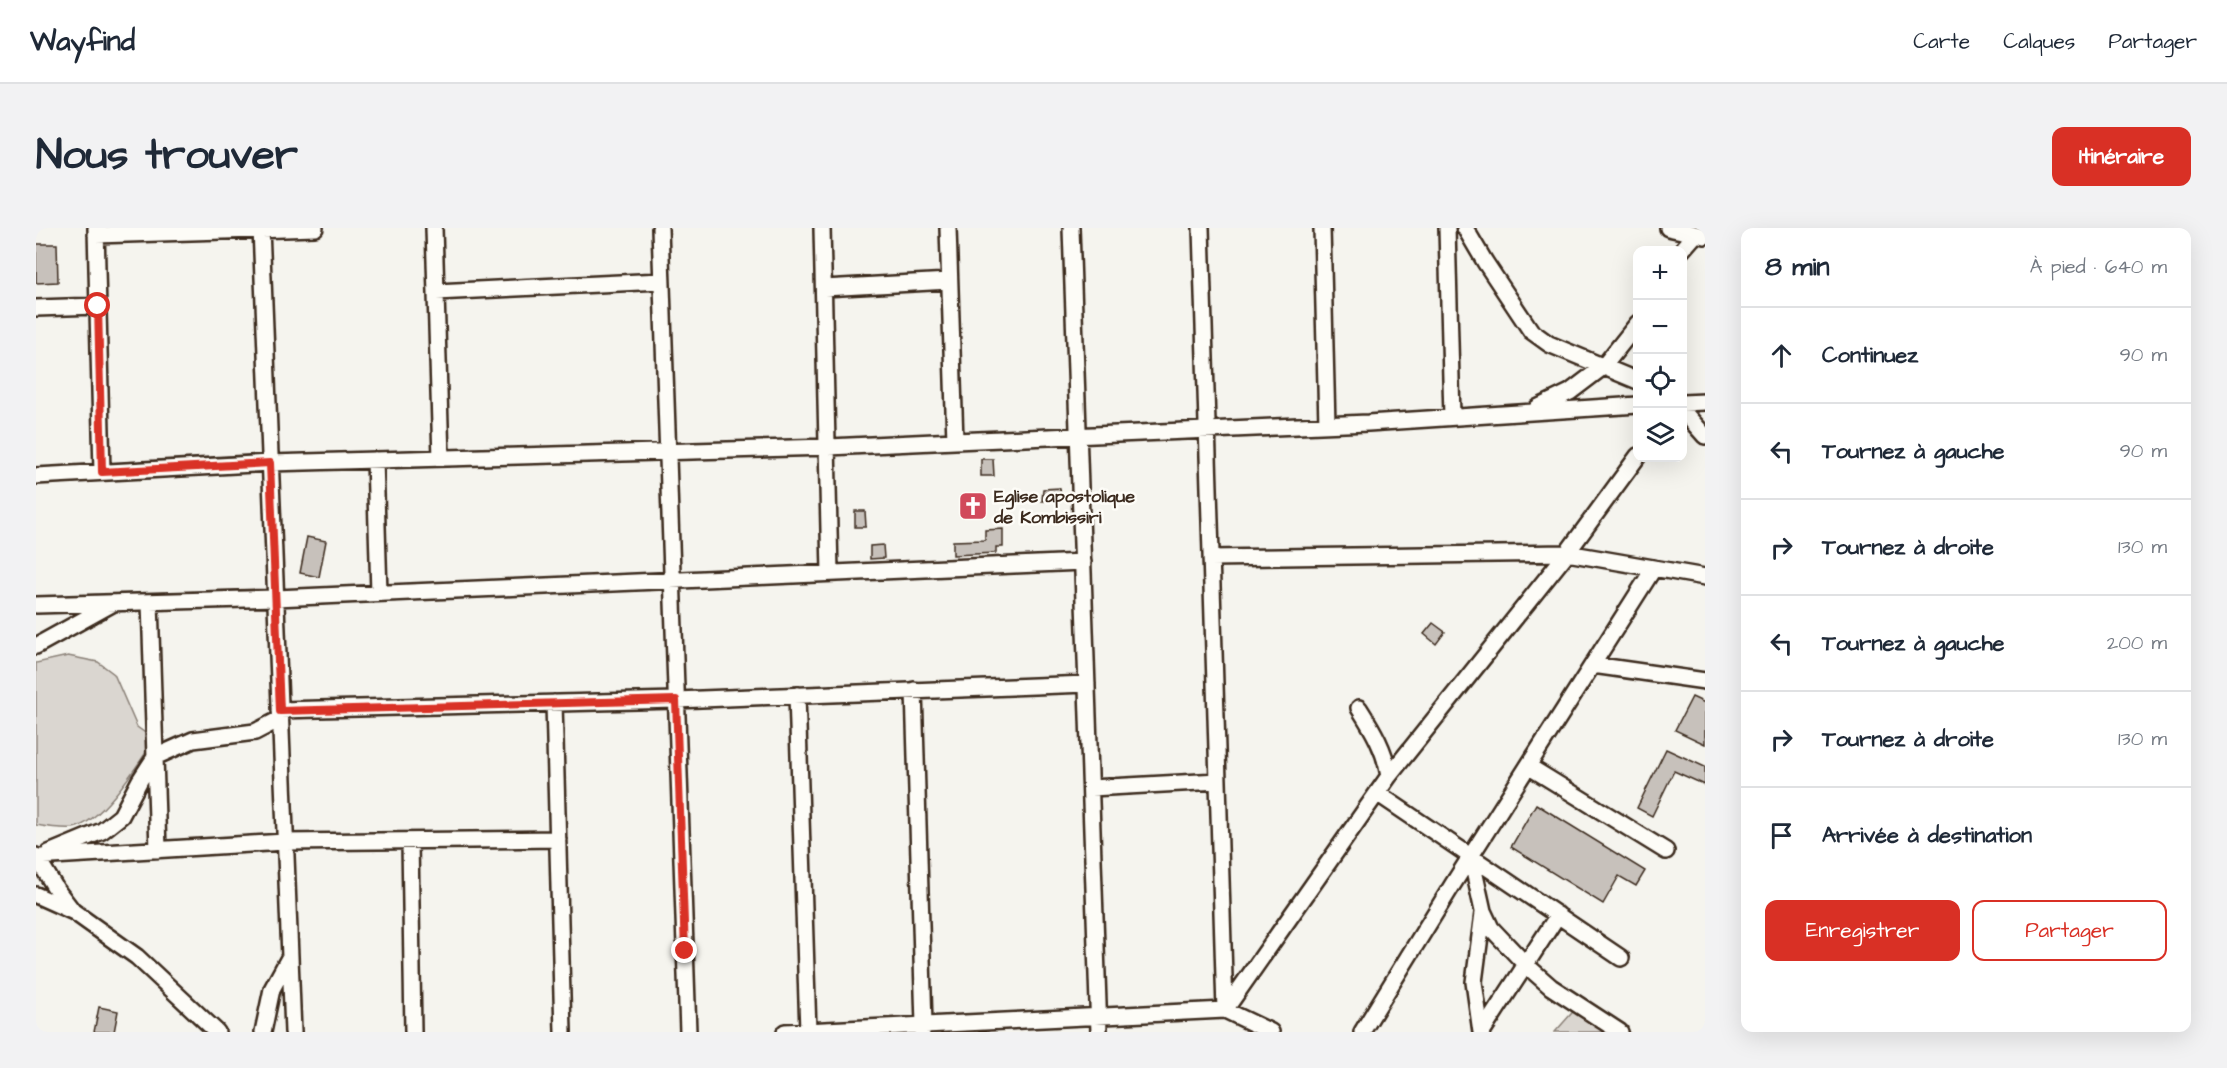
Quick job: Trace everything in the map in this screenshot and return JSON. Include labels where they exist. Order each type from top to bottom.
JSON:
[{"type":"street","points":[[102,472],[96,231],[315,228]]},
{"type":"street","points":[[434,228],[441,458]]},
{"type":"street","points":[[660,228],[688,1032]]},
{"type":"street","points":[[822,228],[829,447],[830,573]]},
{"type":"street","points":[[948,228],[955,441]]},
{"type":"street","points":[[1071,228],[1099,1024]]},
{"type":"street","points":[[1201,228],[1225,1010]]},
{"type":"street","points":[[1322,228],[1327,425]]},
{"type":"street","points":[[1447,228],[1452,417]]},
{"type":"street","points":[[1465,228],[1532,331],[1549,344],[1633,379]]},
{"type":"street","points":[[1668,228],[1700,235]]},
{"type":"street","points":[[261,229],[292,1032]]},
{"type":"street","points":[[1687,246],[1700,235]]},
{"type":"street","points":[[436,292],[661,281]]},
{"type":"street","points":[[824,288],[950,281]]},
{"type":"street","points":[[36,308],[98,306]]},
{"type":"street","points":[[1528,412],[1570,392],[1603,367],[1633,329]]},
{"type":"street","points":[[1687,403],[1705,402]]},
{"type":"street","points":[[36,476],[270,463],[829,447],[1327,425],[1633,405]]},
{"type":"street","points":[[1687,416],[1705,436]]},
{"type":"street","points":[[375,460],[379,593]]},
{"type":"street","points":[[1225,1010],[1389,776],[1567,554],[1634,462]]},
{"type":"street","points":[[1211,558],[1567,554],[1705,577]]},
{"type":"street","points":[[36,605],[276,598],[1083,562]]},
{"type":"street","points":[[1362,1032],[1654,568]]},
{"type":"street","points":[[150,602],[158,850]]},
{"type":"street","points":[[36,646],[115,603]]},
{"type":"street","points":[[1593,665],[1705,681]]},
{"type":"street","points":[[37,857],[102,831],[121,816],[155,757],[193,740],[255,732],[280,715],[1087,684]]},
{"type":"street","points":[[914,690],[923,1029]]},
{"type":"street","points":[[797,695],[808,1031]]},
{"type":"street","points":[[554,703],[563,1032]]},
{"type":"street","points":[[1359,708],[1377,737],[1389,776]]},
{"type":"street","points":[[1528,766],[1666,851]]},
{"type":"street","points":[[1091,788],[1218,781]]},
{"type":"street","points":[[1377,793],[1621,958]]},
{"type":"street","points":[[37,857],[285,842],[558,839]]},
{"type":"street","points":[[410,841],[412,1032]]},
{"type":"street","points":[[1471,856],[1484,911],[1491,928],[1526,965],[1551,987],[1620,1032]]},
{"type":"street","points":[[37,857],[56,889],[74,912]]},
{"type":"street","points":[[36,895],[74,912],[137,957],[217,1032]]},
{"type":"street","points":[[1482,1032],[1474,982],[1484,911]]},
{"type":"street","points":[[1482,1032],[1558,915]]},
{"type":"street","points":[[263,1032],[272,989],[290,956]]},
{"type":"street","points":[[785,1032],[1099,1024],[1225,1010],[1271,1032]]},
{"type":"shaded area","points":[[68,656],[98,662],[114,674],[137,727],[148,735],[149,748],[105,806],[94,817],[73,828],[36,825],[36,663]]},
{"type":"shaded area","points":[[1579,1005],[1620,1032],[1555,1032]]},
{"type":"building","points":[[36,244],[57,244],[58,282],[36,283]]},
{"type":"building","points":[[981,459],[993,459],[994,476],[981,476]]},
{"type":"building","points":[[1060,488],[1061,501],[1042,501],[1043,489]]},
{"type":"building","points":[[855,511],[865,511],[866,527],[855,527]]},
{"type":"building","points":[[1003,529],[1003,547],[996,547],[996,553],[953,555],[953,541],[985,540],[985,530]]},
{"type":"building","points":[[307,537],[326,541],[319,577],[300,573]]},
{"type":"building","points":[[883,545],[884,558],[870,559],[870,546]]},
{"type":"building","points":[[1433,623],[1445,632],[1436,644],[1424,634]]},
{"type":"building","points":[[1692,697],[1705,703],[1705,744],[1675,730]]},
{"type":"building","points":[[1666,749],[1705,767],[1705,785],[1674,771],[1652,816],[1637,808]]},
{"type":"building","points":[[1536,804],[1645,871],[1636,886],[1619,876],[1603,904],[1511,847]]},
{"type":"building","points":[[99,1007],[118,1011],[114,1032],[94,1032]]},
{"type":"place","name":"Eglise apostolique de Kombissiri","points":[[973,506]]},
{"type":"route","points":[[98,306],[102,472],[270,463],[280,711],[676,700],[685,951]]}]
